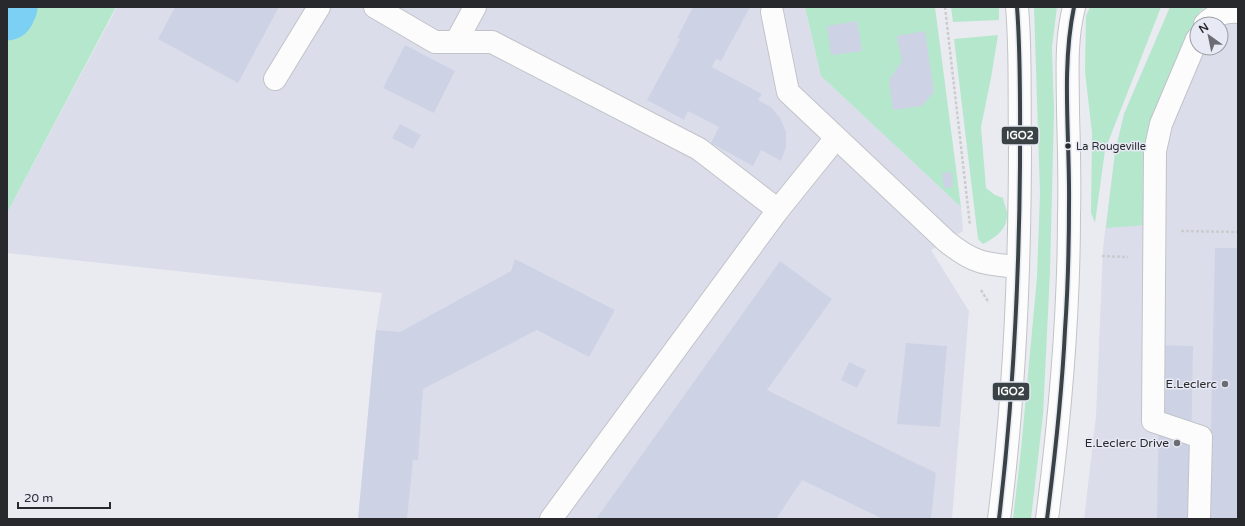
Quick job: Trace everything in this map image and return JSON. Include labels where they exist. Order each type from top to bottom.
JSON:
[{"type":"main road","points":[[275,79],[319,7]]},
{"type":"main road","points":[[375,7],[435,42],[492,42],[699,149],[778,210]]},
{"type":"main road","points":[[456,42],[475,7]]},
{"type":"main road","points":[[999,519],[1009,427],[1018,267],[1020,154],[1019,31],[1017,7]]},
{"type":"main road","points":[[1048,519],[1056,454],[1068,308],[1068,53],[1069,33],[1074,7]]},
{"type":"main road","points":[[772,12],[788,92],[959,252],[974,260],[988,264],[1018,267]]},
{"type":"main road","points":[[1216,16],[1222,13],[1238,12]]},
{"type":"main road","points":[[1190,56],[1161,124],[1155,151],[1153,421],[1201,437],[1199,519]]},
{"type":"main road","points":[[551,519],[778,210],[836,138]]},
{"type":"path","points":[[945,7],[976,282],[992,309]]},
{"type":"shaded area","points":[[117,7],[805,7],[821,76],[961,207],[963,231],[931,250],[969,311],[952,519],[358,519],[376,330],[382,293],[7,253],[7,213]]},
{"type":"shaded area","points":[[1170,7],[1238,7],[1238,519],[1084,519],[1096,416],[1103,248],[1115,153],[1124,114]]},
{"type":"green space","points":[[7,7],[116,7],[7,213]]},
{"type":"green space","points":[[805,7],[935,7],[961,207],[821,76]]},
{"type":"green space","points":[[951,7],[999,7],[999,20],[953,22]]},
{"type":"green space","points":[[1034,7],[1057,7],[1052,47],[1054,111],[1050,271],[1043,415],[1031,519],[1013,519],[1037,277],[1040,194]]},
{"type":"green space","points":[[1090,7],[1161,7],[1105,150],[1095,223],[1091,213],[1092,133],[1085,72],[1086,16]]},
{"type":"green space","points":[[1170,7],[1205,7],[1200,11],[1198,16],[1189,16],[1189,37],[1148,135],[1146,225],[1106,228],[1115,153],[1124,114]]},
{"type":"green space","points":[[998,35],[981,127],[986,188],[995,195],[1003,198],[1007,217],[1005,226],[1002,230],[992,239],[983,244],[978,239],[954,39]]},
{"type":"building","points":[[175,7],[279,7],[238,83],[158,39]]},
{"type":"building","points":[[693,7],[750,7],[721,61],[716,59],[712,67],[762,94],[758,100],[771,107],[780,118],[786,132],[786,147],[781,161],[761,150],[753,166],[711,143],[719,127],[688,111],[684,120],[647,100],[680,39],[677,38]]},
{"type":"building","points":[[857,21],[862,51],[831,55],[827,26]]},
{"type":"building","points":[[925,31],[934,92],[922,106],[893,110],[889,80],[902,61],[897,36]]},
{"type":"building","points":[[405,45],[455,71],[434,113],[383,88]]},
{"type":"building","points":[[400,124],[421,135],[413,149],[392,138]]},
{"type":"building","points":[[952,172],[953,187],[944,188],[942,173]]},
{"type":"building","name":"E.Leclerc","points":[[1215,248],[1238,248],[1238,519],[1209,519]]},
{"type":"building","points":[[515,259],[615,310],[589,357],[537,330],[423,389],[418,460],[413,460],[407,519],[358,519],[376,330],[400,332],[511,271]]},
{"type":"building","points":[[780,261],[832,299],[767,390],[936,473],[931,519],[883,519],[802,480],[776,519],[596,519]]},
{"type":"building","points":[[906,343],[947,346],[940,427],[897,424]]},
{"type":"building","points":[[1160,345],[1193,346],[1190,519],[1157,519]]},
{"type":"building","points":[[849,362],[866,370],[857,388],[841,380]]},
{"type":"waterway","points":[[7,13],[10,7]]},
{"type":"transit line","name":"IGO2","points":[[999,519],[1012,386],[1018,254],[1020,105],[1017,7]]},
{"type":"transit line","name":"IGO2","points":[[1047,519],[1060,401],[1067,298],[1069,250],[1067,79],[1070,31],[1074,7]]},
{"type":"place","name":"La Rougeville","points":[[1068,146]]},
{"type":"place","name":"E.Leclerc","points":[[1225,384]]},
{"type":"place","name":"E.Leclerc Drive","points":[[1177,443]]}]
